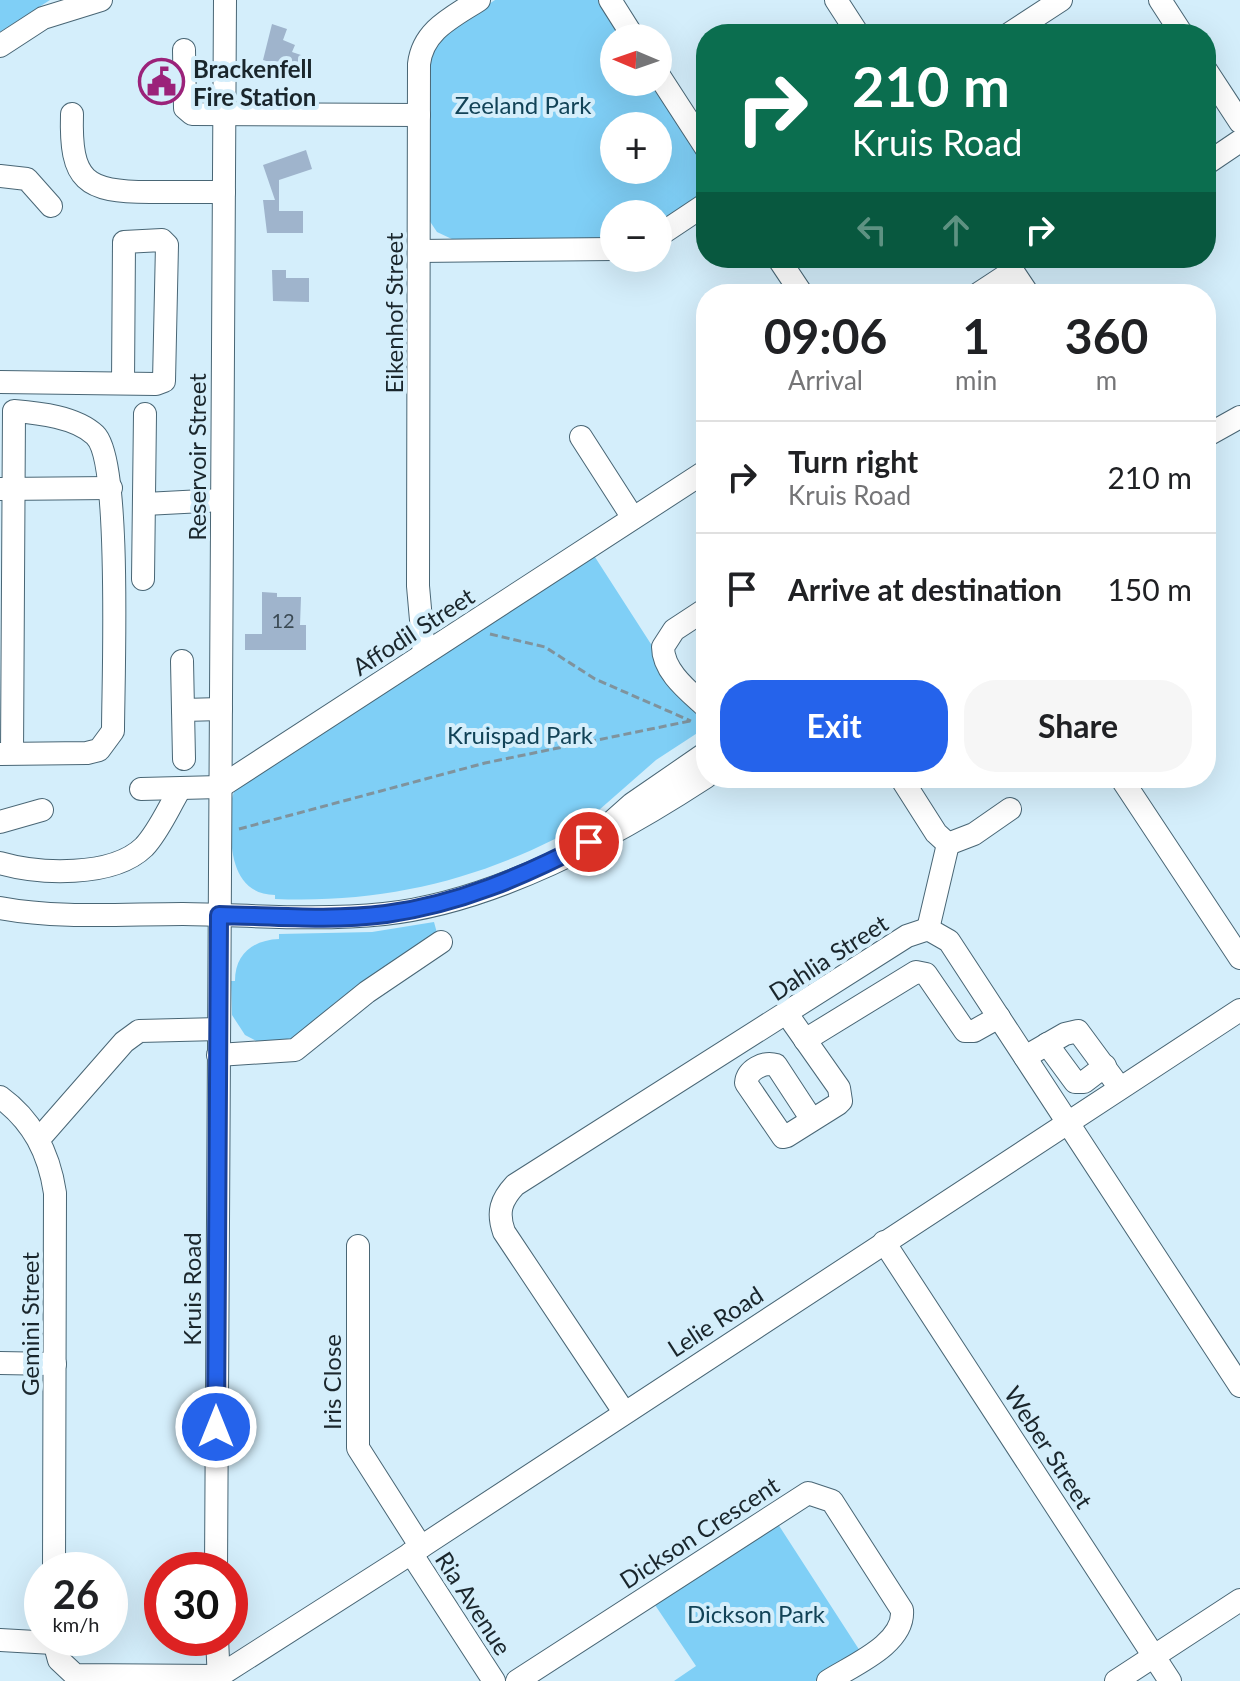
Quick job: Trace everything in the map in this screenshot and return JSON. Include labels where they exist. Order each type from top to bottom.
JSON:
[{"type":"street","points":[[0,46],[43,18],[101,0]]},
{"type":"street","name":"Reservoir Street","points":[[219,915],[225,0]]},
{"type":"street","name":"Eikenhof Street","points":[[424,654],[418,586],[419,64],[426,40],[441,25],[479,0]]},
{"type":"street","points":[[610,0],[625,24]]},
{"type":"street","points":[[836,0],[852,24]]},
{"type":"street","points":[[1024,24],[1061,0]]},
{"type":"street","points":[[1160,0],[1176,24]]},
{"type":"street","points":[[184,50],[187,112],[419,115]]},
{"type":"street","points":[[1216,85],[1240,122]]},
{"type":"street","points":[[672,96],[696,133]]},
{"type":"street","points":[[72,114],[74,158],[94,186],[114,192],[224,192]]},
{"type":"street","points":[[1216,157],[1240,141]]},
{"type":"street","points":[[0,176],[27,179],[51,206]]},
{"type":"street","points":[[672,227],[696,211]]},
{"type":"street","points":[[14,411],[83,426],[96,436],[107,457],[111,488],[113,731],[99,750],[87,753],[6,754],[6,489],[14,411],[7,382],[156,384],[166,377],[167,245],[162,240],[124,242],[123,383]]},
{"type":"street","points":[[419,251],[600,249]]},
{"type":"street","points":[[989,284],[1006,268]]},
{"type":"street","points":[[143,579],[145,414]]},
{"type":"street","points":[[1216,433],[1240,417]]},
{"type":"street","points":[[581,437],[633,518]]},
{"type":"street","name":"Affodil Street","points":[[220,787],[696,477]]},
{"type":"street","points":[[6,489],[111,488]]},
{"type":"street","points":[[145,504],[222,500]]},
{"type":"street","points":[[696,616],[674,630],[664,642],[666,660],[688,694],[696,698]]},
{"type":"street","points":[[664,642],[696,626]]},
{"type":"street","points":[[182,661],[184,759]]},
{"type":"street","points":[[183,710],[221,709]]},
{"type":"street","points":[[589,842],[632,804],[696,760]]},
{"type":"street","points":[[0,908],[342,916],[426,906],[485,890],[538,869],[642,818],[696,783]]},
{"type":"street","points":[[141,789],[220,787]]},
{"type":"street","points":[[907,788],[936,833],[948,844]]},
{"type":"street","points":[[1128,788],[1240,958]]},
{"type":"street","points":[[0,863],[43,873],[128,858],[148,841],[180,789]]},
{"type":"street","points":[[948,844],[974,834],[1010,809]]},
{"type":"street","points":[[0,822],[42,810]]},
{"type":"street","points":[[928,929],[948,844]]},
{"type":"street","name":"Kruis Road","points":[[216,1552],[219,915]]},
{"type":"street","name":"Dahlia Street","points":[[624,1412],[504,1232],[500,1206],[515,1185],[907,936],[928,929],[949,941],[1240,1386]]},
{"type":"street","points":[[218,1055],[295,1050],[367,992],[441,942]]},
{"type":"street","points":[[805,1040],[916,972],[926,974],[965,1031],[974,1031],[999,1017]]},
{"type":"street","name":"Lelie Road","points":[[219,1678],[1240,1010]]},
{"type":"street","points":[[787,1014],[842,1095],[838,1104],[812,1120]]},
{"type":"street","points":[[39,1139],[124,1042],[139,1031],[219,1029]]},
{"type":"street","points":[[1025,1057],[1078,1031],[1120,1088]]},
{"type":"street","points":[[1047,1044],[1075,1082],[1084,1082],[1105,1066]]},
{"type":"street","name":"Gemini Street","points":[[0,1097],[17,1110],[39,1139],[51,1165],[55,1193],[54,1552]]},
{"type":"street","name":"Weber Street","points":[[884,1242],[1170,1681]]},
{"type":"street","name":"Iris Close","points":[[358,1246],[358,1448],[416,1550]]},
{"type":"street","points":[[0,1363],[55,1364]]},
{"type":"street","name":"Dickson Crescent","points":[[517,1681],[808,1493],[832,1501],[902,1610],[903,1620],[891,1639],[828,1681]]},
{"type":"street","name":"Ria Avenue","points":[[416,1550],[494,1681]]},
{"type":"street","points":[[1116,1681],[1240,1600]]},
{"type":"street","points":[[0,1640],[24,1640]]},
{"type":"street","points":[[58,1656],[75,1675],[219,1678],[218,1656]]},
{"type":"path","points":[[220,834],[485,763],[691,721],[595,679],[545,647],[465,628]]},
{"type":"green space","points":[[0,0],[50,0],[0,32]]},
{"type":"green space","name":"Zeeland Park","points":[[495,0],[600,0],[616,24],[600,24],[600,96],[662,96],[672,112],[600,112],[600,184],[672,184],[672,112],[696,150],[696,201],[672,217],[672,200],[600,200],[600,240],[454,240],[437,232],[429,220],[431,52],[445,33]]},
{"type":"green space","name":"Kruispad Park","points":[[593,554],[696,714],[696,734],[656,760],[599,810],[600,814],[523,854],[444,881],[403,890],[362,896],[275,899],[275,895],[250,887],[242,879],[233,857],[231,802],[237,787]]},
{"type":"green space","points":[[434,922],[437,933],[337,1001],[294,1039],[260,1043],[245,1035],[232,1015],[231,981],[235,981],[238,963],[247,950],[261,942],[279,939],[279,934],[372,932]]},
{"type":"green space","name":"Dickson Park","points":[[776,1521],[860,1651],[815,1681],[674,1681],[696,1666],[653,1602]]},
{"type":"building","points":[[272,24],[287,29],[283,40],[295,45],[292,52],[310,58],[303,79],[271,68],[273,63],[263,60]]},
{"type":"building","points":[[306,150],[312,169],[279,180],[279,211],[303,211],[303,233],[267,233],[263,200],[275,200],[263,165]]},
{"type":"building","points":[[272,270],[286,270],[286,278],[309,278],[309,302],[273,301]]},
{"type":"building","points":[[262,592],[277,593],[277,597],[301,597],[300,625],[306,625],[306,650],[245,650],[245,634],[262,634]]},
{"type":"place","name":"Brackenfell Fire Station","points":[[162,82]]},
{"type":"route","points":[[216,1427],[219,915],[386,914],[472,895],[538,869],[589,842]]}]
